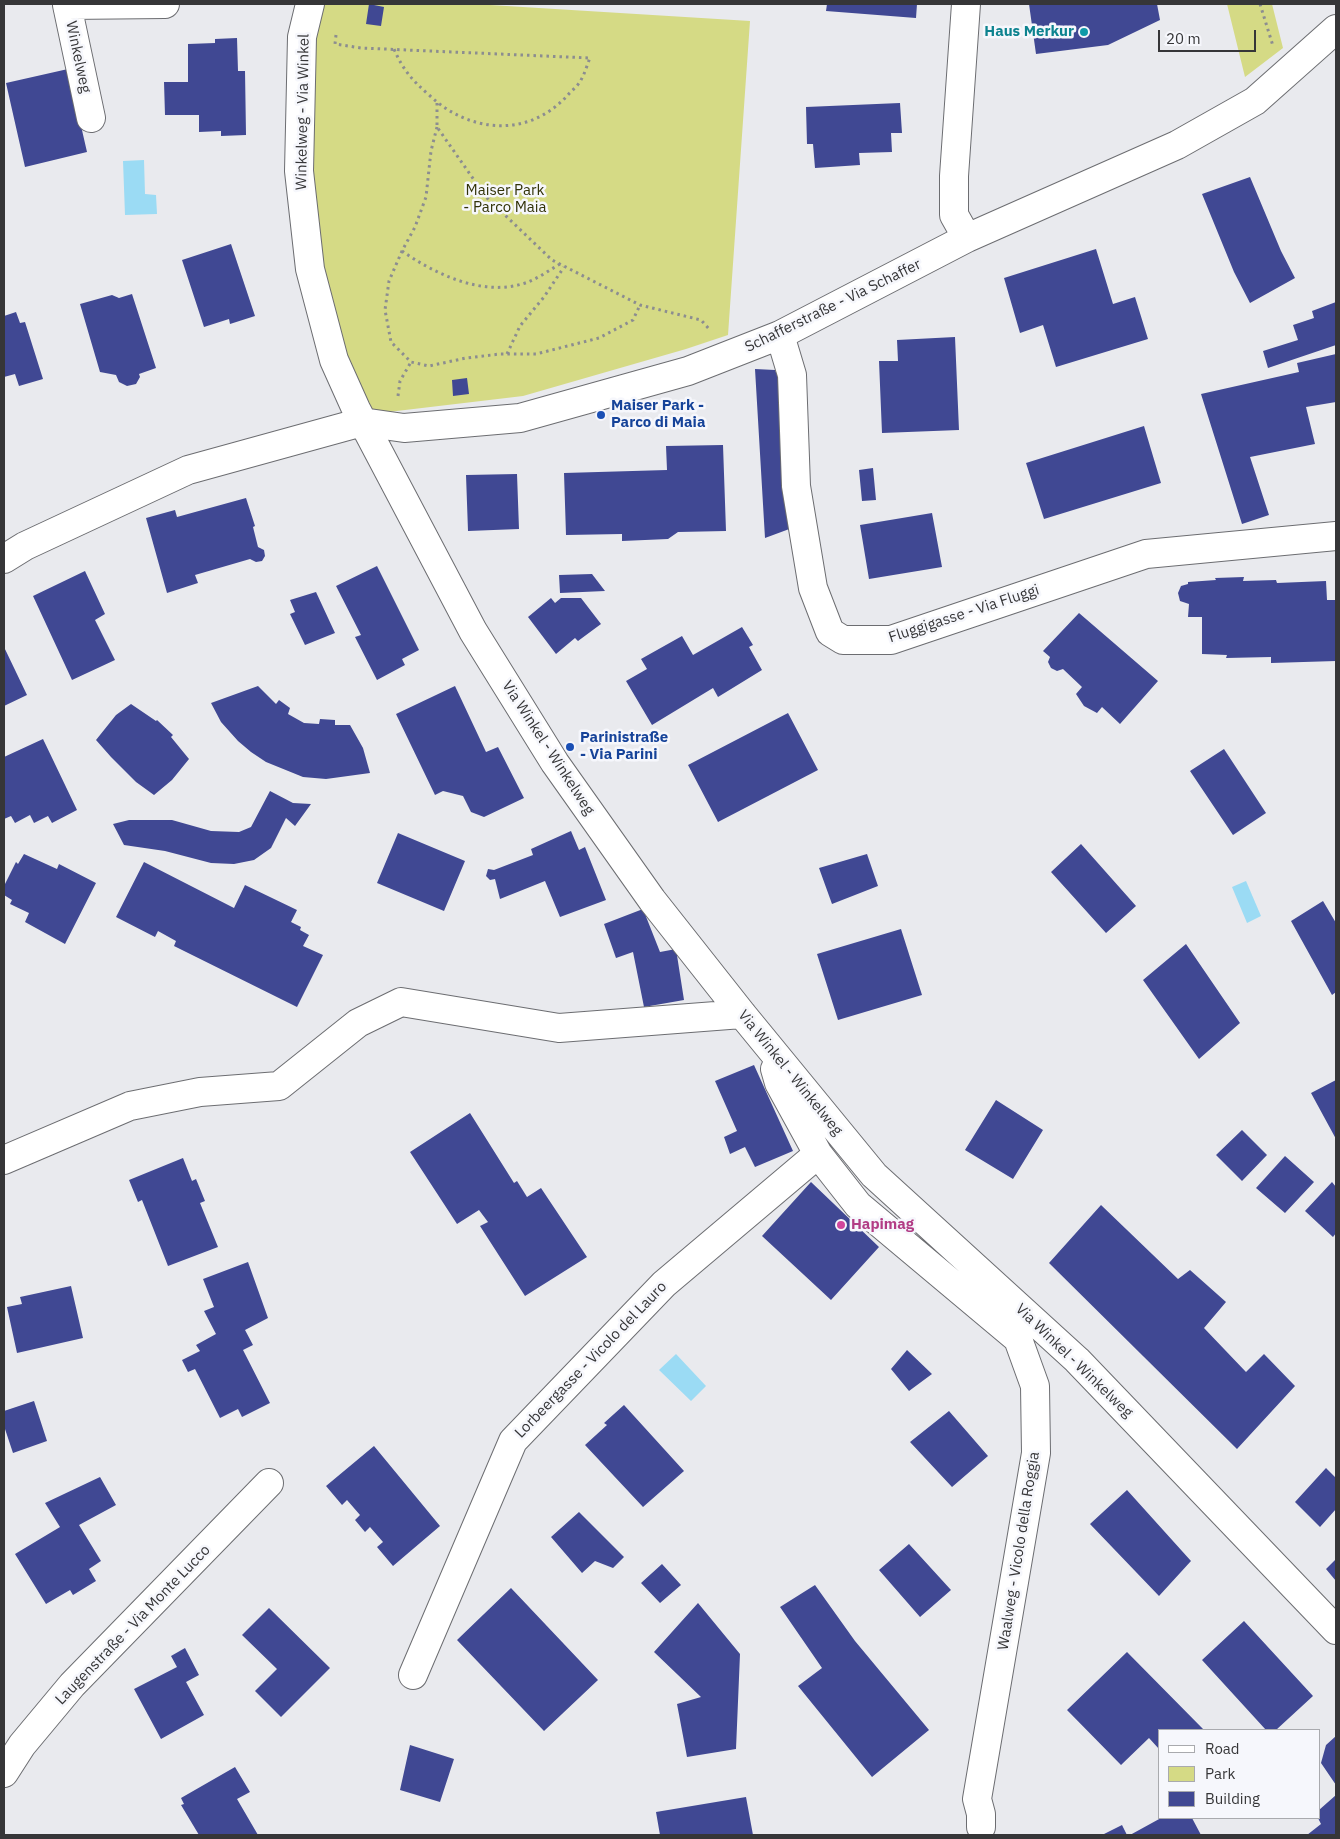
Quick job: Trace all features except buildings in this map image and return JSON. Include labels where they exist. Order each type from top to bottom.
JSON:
[{"type":"street","name":"Winkelweg","points":[[91,118],[67,5],[165,4]]},
{"type":"street","name":"Winkelweg - Via Winkel","points":[[310,4],[302,38],[300,171],[310,269],[334,360],[362,422]]},
{"type":"street","points":[[966,4],[954,176],[954,215],[967,238]]},
{"type":"street","name":"Schafferstraße - Via Schaffer","points":[[4,559],[25,546],[188,470],[362,422],[404,428],[520,418],[688,372],[780,335],[967,238],[1177,145],[1255,101],[1336,29]]},
{"type":"street","name":"Fluggigasse - Via Fluggi","points":[[780,335],[792,375],[796,486],[813,588],[830,632],[843,640],[891,640],[1146,554],[1336,536]]},
{"type":"street","name":"Via Winkel - Winkelweg","points":[[362,422],[473,631],[555,763],[652,900],[742,1014],[874,1175],[1077,1360],[1336,1630]]},
{"type":"street","points":[[4,1160],[130,1106],[200,1092],[279,1086],[358,1023],[401,1002],[559,1028],[742,1014]]},
{"type":"street","name":"Waalweg - Vicolo della Roggia","points":[[768,1046],[779,1083],[818,1154],[858,1205],[1018,1339],[1035,1386],[1036,1453],[977,1800],[982,1827]]},
{"type":"street","name":"Lorbeergasse - Vicolo del Lauro","points":[[413,1675],[513,1441],[664,1284],[818,1154]]},
{"type":"street","name":"Laugenstraße - Via Monte Lucco","points":[[4,1773],[22,1745],[72,1685],[270,1483]]},
{"type":"path","points":[[1260,4],[1282,77]]},
{"type":"path","points":[[336,34],[335,44],[361,48],[394,49],[590,58],[581,80],[559,104],[535,120],[506,126],[476,123],[453,114],[408,76],[394,49]]},
{"type":"path","points":[[437,102],[436,127],[426,197],[415,227],[402,251],[390,281],[385,310],[391,342],[411,362],[429,366],[466,358],[507,354],[536,354],[599,338],[633,320],[640,305]]},
{"type":"path","points":[[436,127],[486,197],[552,260],[640,305],[701,320],[711,331]]},
{"type":"path","points":[[402,251],[418,262],[449,277],[475,284],[498,287],[521,285],[562,266]]},
{"type":"path","points":[[507,354],[520,326],[544,297],[562,266]]},
{"type":"green space","name":"Maiser Park - Parco Maia","points":[[320,4],[474,4],[750,21],[728,335],[523,396],[363,415],[315,268],[307,170],[312,40]]},
{"type":"green space","points":[[1227,4],[1272,4],[1283,48],[1245,77]]},
{"type":"water","points":[[144,160],[145,194],[156,195],[157,214],[125,215],[123,161]]},
{"type":"water","points":[[1246,881],[1261,916],[1247,923],[1232,887]]},
{"type":"water","points":[[676,1354],[706,1386],[691,1401],[659,1370]]},
{"type":"place","name":"Haus Merkur","points":[[1084,32]]},
{"type":"place","name":"Maiser Park - Parco di Maia","points":[[601,415]]},
{"type":"place","name":"Parinistraße - Via Parini","points":[[570,747]]},
{"type":"place","name":"Hapimag","points":[[841,1225]]}]
